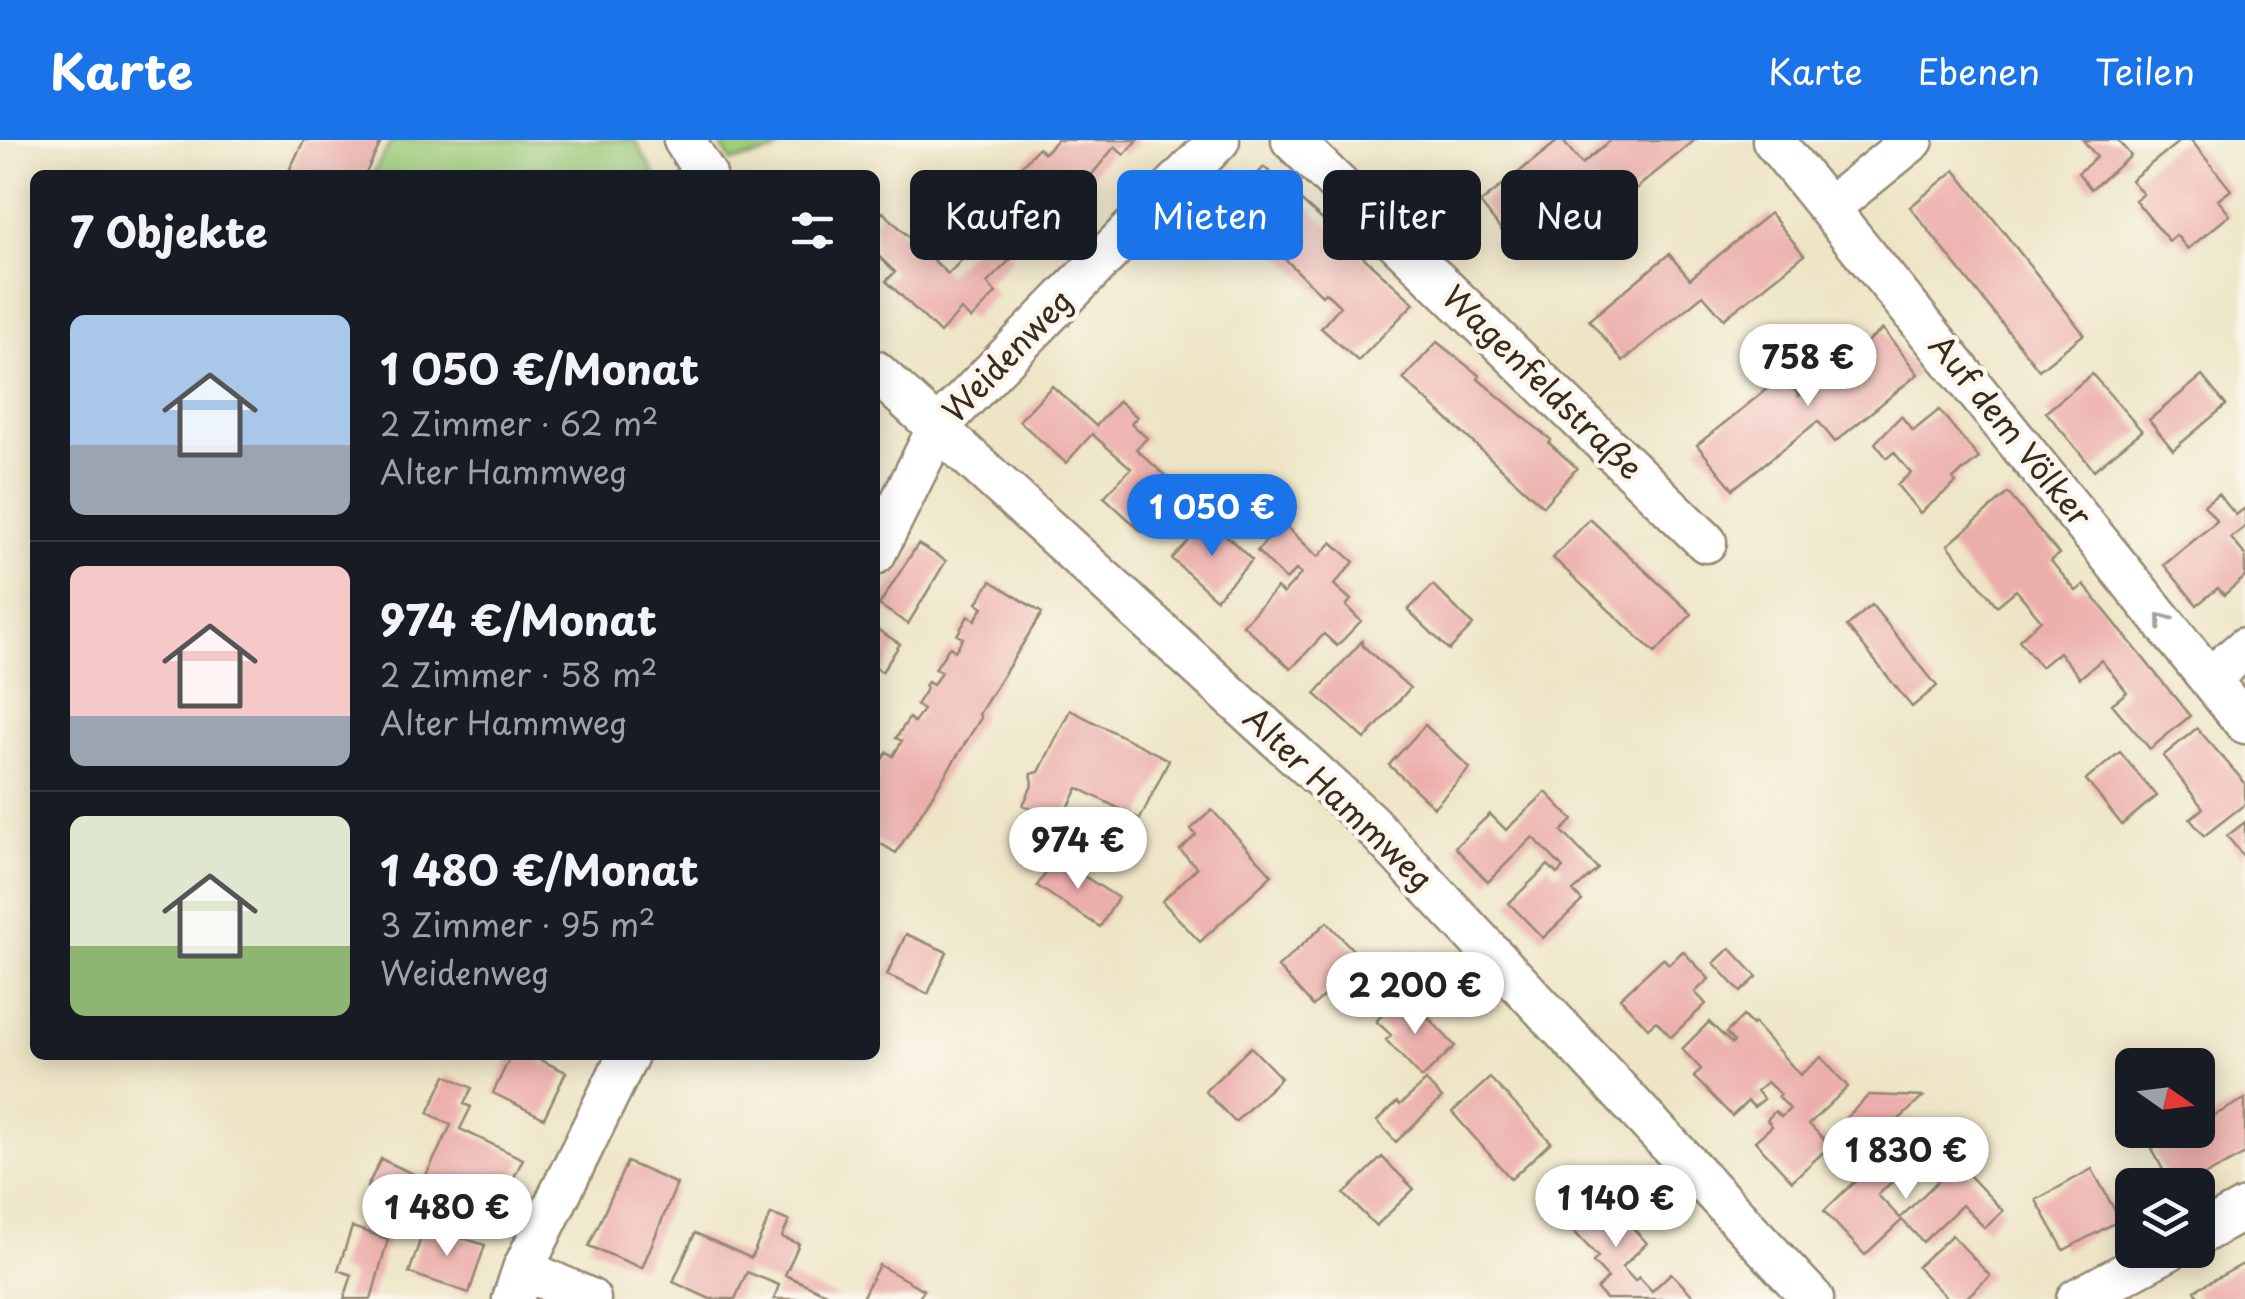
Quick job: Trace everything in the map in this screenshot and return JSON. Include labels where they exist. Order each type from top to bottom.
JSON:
[{"type":"street","points":[[684,140],[703,170]]},
{"type":"street","name":"Weidenweg","points":[[880,544],[938,427],[1218,140]]},
{"type":"street","name":"Wagenfeldstraße","points":[[1292,140],[1706,542]]},
{"type":"street","name":"Auf dem Völker","points":[[1772,140],[2245,723]]},
{"type":"street","points":[[1828,208],[1913,140]]},
{"type":"street","name":"Alter Hammweg","points":[[880,375],[1369,822],[1813,1299]]},
{"type":"street","points":[[2210,678],[2245,648]]},
{"type":"street","points":[[590,1299],[518,1284],[626,1060]]},
{"type":"street","points":[[2215,1226],[2245,1209]]},
{"type":"street","points":[[2077,1299],[2135,1268]]},
{"type":"green space","points":[[392,140],[635,140],[652,170],[375,170]]},
{"type":"green space","points":[[718,140],[786,140],[774,152],[731,162]]},
{"type":"building","points":[[304,140],[382,140],[367,170],[289,170]]},
{"type":"building","points":[[1057,140],[1138,140],[1124,155],[1115,146],[1096,170],[1018,170],[1038,148],[1044,153]]},
{"type":"building","points":[[1559,140],[1582,164],[1611,140],[1695,140],[1638,187],[1638,170],[1521,170]]},
{"type":"building","points":[[2083,140],[2118,140],[2131,156],[2091,189],[2078,173],[2097,157]]},
{"type":"building","points":[[2181,140],[2191,140],[2231,190],[2218,200],[2230,215],[2188,249],[2176,235],[2169,241],[2135,200],[2143,194],[2131,180]]},
{"type":"building","points":[[1955,170],[2084,334],[2039,370],[1910,207]]},
{"type":"building","points":[[1501,186],[1501,230],[1481,204]]},
{"type":"building","points":[[1303,202],[1323,220],[1323,260],[1367,260],[1414,303],[1358,361],[1321,328],[1340,306],[1325,292],[1322,295],[1286,260],[1303,260]]},
{"type":"building","points":[[883,212],[910,238],[910,260],[933,260],[948,274],[962,260],[1010,260],[987,283],[996,293],[971,319],[961,310],[940,333],[886,281],[895,272],[880,258]]},
{"type":"building","points":[[1770,213],[1804,255],[1724,319],[1703,295],[1623,361],[1589,320],[1669,254],[1690,279]]},
{"type":"building","points":[[1883,329],[1918,374],[1835,442],[1818,421],[1733,489],[1697,445],[1783,376],[1799,396]]},
{"type":"building","points":[[1437,342],[1480,376],[1478,379],[1551,440],[1549,443],[1577,468],[1543,506],[1403,379]]},
{"type":"building","points":[[2092,374],[2142,431],[2094,470],[2046,412]]},
{"type":"building","points":[[2202,376],[2226,405],[2173,450],[2149,420]]},
{"type":"building","points":[[1052,386],[1096,426],[1119,401],[1137,417],[1131,423],[1147,438],[1136,449],[1181,490],[1142,532],[1104,497],[1131,468],[1092,434],[1066,463],[1019,421]]},
{"type":"building","points":[[1939,410],[1979,458],[1920,513],[1897,485],[1911,473],[1894,452],[1887,458],[1875,443],[1901,416],[1913,431]]},
{"type":"building","points":[[2008,493],[2059,554],[2051,561],[2076,591],[2084,585],[2190,716],[2150,749],[2112,704],[2127,692],[2101,660],[2080,678],[2059,652],[2041,667],[2019,640],[2041,620],[2016,590],[1997,606],[1948,545]]},
{"type":"building","points":[[2218,494],[2236,515],[2245,508],[2245,527],[2231,538],[2245,555],[2245,577],[2224,595],[2218,588],[2197,605],[2164,565],[2217,521],[2204,505]]},
{"type":"building","points":[[1209,519],[1252,560],[1216,599],[1172,559]]},
{"type":"building","points":[[1590,519],[1692,614],[1655,653],[1553,558]]},
{"type":"building","points":[[1283,523],[1318,557],[1332,542],[1354,562],[1334,585],[1351,600],[1346,606],[1361,621],[1337,646],[1324,634],[1291,669],[1243,625],[1277,588],[1283,594],[1301,574],[1296,570],[1286,580],[1257,551]]},
{"type":"building","points":[[918,544],[946,561],[908,624],[880,603]]},
{"type":"building","points":[[991,581],[1042,613],[896,853],[880,843],[880,763],[887,752],[893,756],[902,741],[896,738],[909,718],[914,722],[923,710],[916,705],[925,686],[928,682],[933,685],[941,672],[935,669],[948,649],[955,651],[963,638],[957,635],[968,616],[975,620],[983,607],[977,603]]},
{"type":"building","points":[[1433,585],[1473,625],[1449,650],[1408,610]]},
{"type":"building","points":[[1872,605],[1937,686],[1912,707],[1847,626]]},
{"type":"building","points":[[880,631],[900,644],[880,671]]},
{"type":"building","points":[[1362,641],[1410,688],[1365,739],[1315,694]]},
{"type":"building","points":[[1070,710],[1169,760],[1140,819],[1078,788],[1061,822],[1023,805],[1033,783],[1031,774],[1039,772]]},
{"type":"building","points":[[1425,725],[1470,768],[1434,807],[1389,765]]},
{"type":"building","points":[[2197,728],[2245,783],[2245,804],[2204,836],[2190,819],[2203,808],[2163,756]]},
{"type":"building","points":[[2120,752],[2156,796],[2122,825],[2086,780]]},
{"type":"building","points":[[1546,792],[1573,820],[1562,831],[1598,869],[1573,891],[1582,901],[1543,938],[1509,903],[1548,865],[1557,874],[1563,868],[1533,837],[1488,882],[1455,847],[1490,814],[1506,830]]},
{"type":"building","points":[[1212,810],[1272,875],[1200,942],[1162,901],[1197,868],[1180,850],[1196,835],[1191,829]]},
{"type":"building","points":[[2245,822],[2245,858],[2227,836]]},
{"type":"building","points":[[1056,858],[1118,898],[1100,927],[1037,886]]},
{"type":"building","points":[[1327,922],[1362,960],[1313,1006],[1278,967]]},
{"type":"building","points":[[906,934],[947,952],[928,994],[887,975]]},
{"type":"building","points":[[1730,948],[1757,977],[1741,992],[1714,963]]},
{"type":"building","points":[[1683,951],[1709,979],[1695,992],[1706,1004],[1671,1037],[1656,1021],[1648,1028],[1620,998],[1663,958],[1669,964]]},
{"type":"building","points":[[1402,996],[1455,1046],[1422,1078],[1386,1040],[1391,1035],[1376,1021]]},
{"type":"building","points":[[1743,1016],[1754,1023],[1800,1075],[1821,1057],[1848,1087],[1809,1124],[1830,1146],[1792,1181],[1755,1141],[1772,1126],[1767,1120],[1775,1111],[1781,1117],[1790,1109],[1780,1094],[1767,1082],[1757,1091],[1764,1099],[1754,1107],[1748,1101],[1732,1116],[1694,1077],[1701,1069],[1682,1049],[1709,1022],[1732,1044],[1726,1033]]},
{"type":"building","points":[[1251,1047],[1281,1078],[1235,1122],[1205,1091]]},
{"type":"building","points":[[509,1060],[541,1060],[566,1072],[544,1118],[493,1093]]},
{"type":"building","points":[[446,1075],[472,1088],[464,1104],[471,1107],[460,1129],[523,1159],[496,1214],[440,1187],[430,1208],[367,1187],[381,1159],[424,1179],[451,1125],[428,1113]]},
{"type":"building","points":[[1490,1078],[1551,1142],[1511,1179],[1452,1112]]},
{"type":"building","points":[[1426,1081],[1442,1098],[1396,1142],[1377,1121]]},
{"type":"building","points":[[1869,1095],[1923,1097],[1871,1146],[1845,1119]]},
{"type":"building","points":[[2245,1099],[2245,1154],[2215,1170],[2162,1168],[2154,1148],[2215,1148],[2215,1115]]},
{"type":"building","points":[[1879,1146],[1901,1173],[1878,1195],[1900,1218],[1939,1180],[1933,1174],[1951,1156],[2003,1211],[1985,1228],[1962,1205],[1923,1242],[1902,1220],[1865,1255],[1824,1211],[1859,1177],[1852,1171]]},
{"type":"building","points":[[1382,1157],[1414,1189],[1376,1226],[1344,1194]]},
{"type":"building","points":[[627,1162],[677,1184],[642,1268],[589,1246]]},
{"type":"building","points":[[2092,1169],[2115,1211],[2115,1223],[2064,1250],[2036,1200]]},
{"type":"building","points":[[1593,1186],[1647,1243],[1622,1267],[1652,1291],[1671,1273],[1696,1299],[1606,1299],[1597,1289],[1608,1278],[1593,1262],[1598,1257],[1560,1217]]},
{"type":"building","points":[[771,1214],[789,1221],[782,1237],[799,1244],[785,1275],[839,1299],[774,1299],[779,1285],[747,1272],[735,1299],[710,1299],[673,1282],[695,1233],[751,1258]]},
{"type":"building","points":[[425,1226],[485,1245],[469,1293],[409,1273]]},
{"type":"building","points":[[352,1227],[388,1239],[371,1299],[344,1299],[352,1275],[338,1270]]},
{"type":"building","points":[[1952,1235],[1990,1276],[1965,1299],[1948,1299],[1917,1267]]},
{"type":"building","points":[[2245,1263],[2245,1299],[2200,1299],[2195,1290]]},
{"type":"building","points":[[879,1265],[924,1290],[918,1299],[863,1296]]}]
